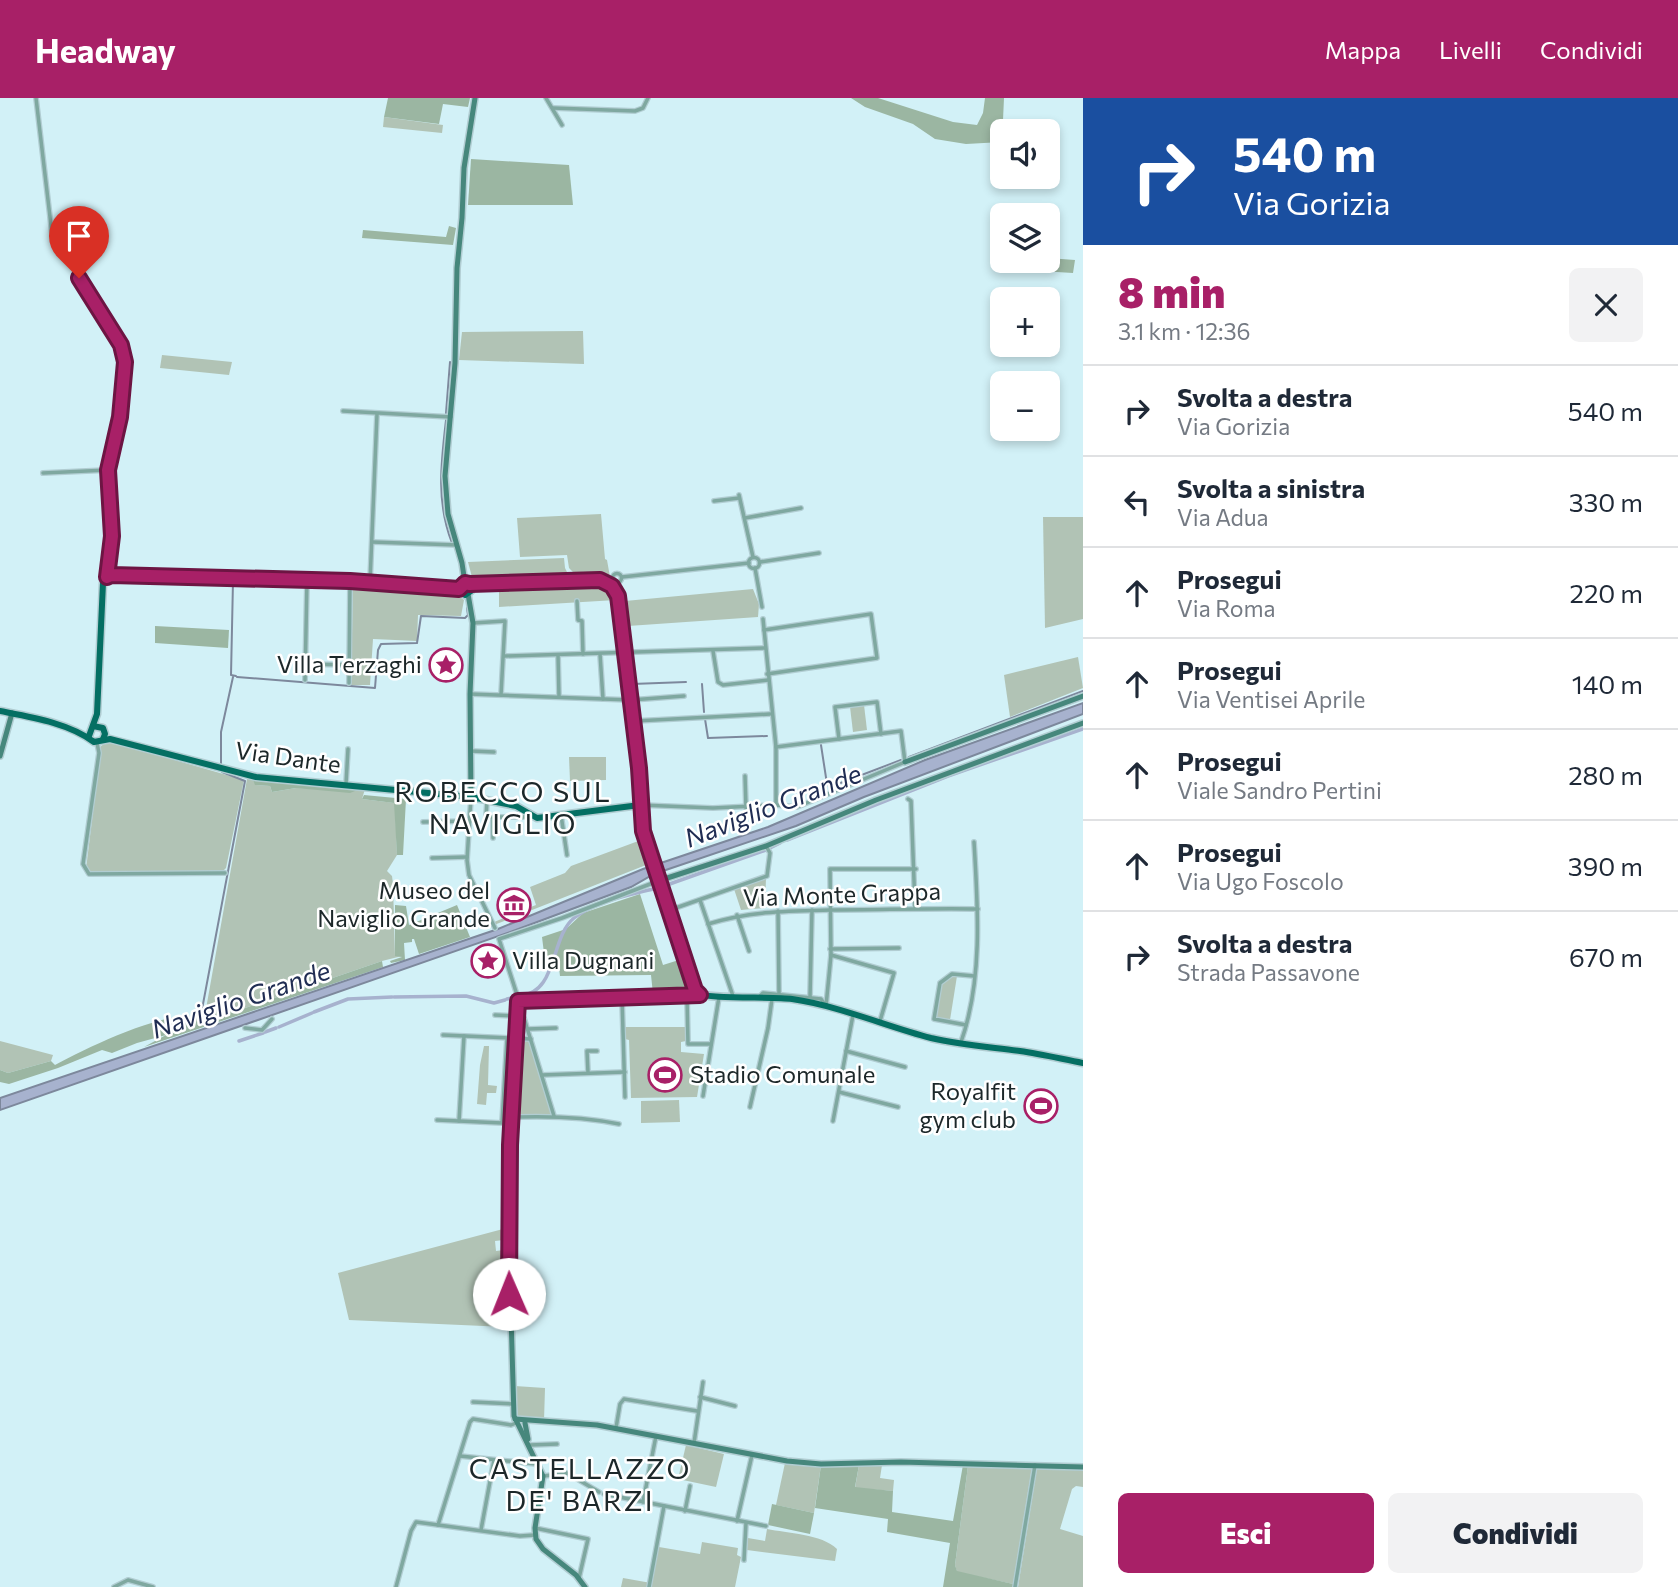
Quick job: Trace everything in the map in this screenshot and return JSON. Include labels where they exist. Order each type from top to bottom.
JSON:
[{"type":"main road","points":[[0,711],[76,731],[93,730],[105,733],[100,741],[92,741],[93,730],[97,710],[103,583],[111,575],[465,585],[600,580],[614,584],[626,652],[643,831],[695,990],[700,995],[719,997],[775,996],[826,1006],[961,1044],[1021,1051],[1083,1063]]},
{"type":"main road","points":[[465,585],[463,594],[468,594]]},
{"type":"main road","name":"Via Dante","points":[[100,741],[115,740],[256,777],[471,797],[516,806],[531,815]]},
{"type":"main road","points":[[531,815],[561,815],[629,807],[640,801]]},
{"type":"main road","points":[[629,807],[641,818]]},
{"type":"street","points":[[36,98],[52,234],[124,354],[120,417],[108,470],[112,536],[107,577]]},
{"type":"street","points":[[465,585],[445,488],[464,168],[475,98]]},
{"type":"street","points":[[545,98],[562,125]]},
{"type":"street","points":[[553,108],[635,111],[643,108],[648,98]]},
{"type":"street","points":[[343,411],[451,417]]},
{"type":"street","points":[[370,582],[377,414]]},
{"type":"street","points":[[43,473],[108,470]]},
{"type":"street","points":[[714,501],[739,497],[753,557],[749,563]]},
{"type":"street","points":[[744,518],[801,508]]},
{"type":"street","points":[[372,542],[457,545]]},
{"type":"street","points":[[755,568],[760,562],[819,553]]},
{"type":"street","points":[[753,557],[760,562]]},
{"type":"street","points":[[614,584],[613,578],[619,573],[622,577],[749,563],[755,568],[762,607]]},
{"type":"street","points":[[305,680],[307,580]]},
{"type":"street","points":[[349,683],[350,581]]},
{"type":"street","points":[[468,594],[473,623],[469,751],[471,797],[467,857],[469,875],[495,928]]},
{"type":"street","points":[[577,601],[578,620],[582,621],[583,654]]},
{"type":"street","points":[[764,630],[871,614],[877,658],[767,674]]},
{"type":"street","points":[[763,619],[776,747],[776,805]]},
{"type":"street","points":[[473,623],[505,621],[501,695]]},
{"type":"street","points":[[504,656],[765,648]]},
{"type":"street","points":[[713,651],[718,682],[723,685],[768,680]]},
{"type":"street","points":[[600,654],[603,699]]},
{"type":"street","points":[[558,655],[559,696]]},
{"type":"street","points":[[306,664],[349,665]]},
{"type":"street","points":[[470,694],[631,700],[684,696]]},
{"type":"street","points":[[640,801],[651,806],[797,807],[905,762],[1083,696]]},
{"type":"street","points":[[839,738],[835,707],[863,703],[877,702],[881,734]]},
{"type":"street","points":[[0,757],[12,713]]},
{"type":"street","points":[[633,721],[771,714]]},
{"type":"street","points":[[585,1587],[579,1578],[539,1545],[535,1531],[543,1476],[517,1424],[513,1404],[508,1216],[516,1016],[519,1001],[499,939],[562,918],[658,879],[767,848],[876,800],[1083,723]]},
{"type":"street","points":[[776,747],[901,731],[905,762]]},
{"type":"street","points":[[100,741],[83,864],[86,872],[225,873]]},
{"type":"street","points":[[346,786],[348,749]]},
{"type":"street","points":[[469,751],[494,752]]},
{"type":"street","points":[[745,776],[746,808]]},
{"type":"street","points":[[908,799],[911,800],[916,869],[915,908]]},
{"type":"street","points":[[488,801],[486,817],[531,815]]},
{"type":"street","points":[[640,801],[651,806]]},
{"type":"street","points":[[561,815],[567,855]]},
{"type":"street","points":[[493,817],[493,838]]},
{"type":"street","points":[[423,822],[470,821]]},
{"type":"street","points":[[961,1044],[967,1026],[974,976],[978,909],[974,842]]},
{"type":"street","points":[[668,911],[767,876],[770,853],[767,848]]},
{"type":"street","points":[[432,858],[467,857]]},
{"type":"street","points":[[826,1006],[831,955],[830,869],[916,869]]},
{"type":"street","points":[[700,900],[733,996]]},
{"type":"street","name":"Via Monte Grappa","points":[[708,924],[737,915],[778,911],[978,909]]},
{"type":"street","points":[[750,1107],[775,996],[778,911]]},
{"type":"street","points":[[810,997],[812,911]]},
{"type":"street","points":[[737,915],[749,951]]},
{"type":"street","points":[[830,948],[899,947]]},
{"type":"street","points":[[831,955],[894,972],[879,1023]]},
{"type":"street","points":[[967,1026],[934,1019],[940,983],[951,974],[974,976]]},
{"type":"street","points":[[519,1001],[700,995]]},
{"type":"street","points":[[775,996],[821,999],[827,995]]},
{"type":"street","points":[[687,997],[688,1044],[711,1044]]},
{"type":"street","points":[[703,1096],[719,997]]},
{"type":"street","points":[[622,998],[625,1097]]},
{"type":"street","points":[[821,999],[826,1006]]},
{"type":"street","points":[[495,1015],[516,1016]]},
{"type":"street","points":[[833,1121],[853,1015]]},
{"type":"street","points":[[524,1018],[554,1116]]},
{"type":"street","points":[[245,1028],[263,1032],[272,1019]]},
{"type":"street","points":[[528,1029],[556,1028]]},
{"type":"street","points":[[443,1035],[531,1039]]},
{"type":"street","points":[[459,1121],[464,1036]]},
{"type":"street","points":[[437,1120],[502,1123],[507,1039]]},
{"type":"street","points":[[588,1073],[587,1051],[597,1051]]},
{"type":"street","points":[[846,1051],[905,1067]]},
{"type":"street","points":[[542,1075],[625,1072]]},
{"type":"street","points":[[839,1091],[898,1107]]},
{"type":"street","points":[[518,1117],[554,1116],[597,1119],[619,1124]]},
{"type":"street","points":[[694,1443],[703,1382]]},
{"type":"street","points":[[700,1397],[735,1406]]},
{"type":"street","points":[[616,1429],[620,1404],[624,1399],[697,1411]]},
{"type":"street","points":[[472,1402],[513,1404]]},
{"type":"street","points":[[438,1525],[473,1419],[511,1425],[528,1422],[616,1429],[778,1460],[818,1464],[1083,1466]]},
{"type":"street","points":[[528,1422],[530,1446]]},
{"type":"street","points":[[643,1502],[656,1436]]},
{"type":"street","points":[[530,1446],[557,1444]]},
{"type":"street","points":[[737,1521],[752,1455]]},
{"type":"street","points":[[460,1456],[538,1465]]},
{"type":"street","points":[[481,1531],[494,1460]]},
{"type":"street","points":[[1015,1587],[1035,1465]]},
{"type":"street","points":[[543,1476],[567,1473],[602,1493],[766,1526]]},
{"type":"street","points":[[685,1511],[690,1486]]},
{"type":"street","points":[[649,1587],[664,1506]]},
{"type":"street","points":[[396,1587],[414,1524],[419,1521],[526,1537],[535,1531],[588,1538],[579,1578]]},
{"type":"street","points":[[744,1560],[746,1522]]},
{"type":"street","points":[[114,1587],[128,1580],[153,1587]]},
{"type":"green space","points":[[388,98],[470,98],[468,107],[443,104],[439,124],[384,117]]},
{"type":"green space","points":[[851,98],[878,98],[953,122],[977,125],[983,113],[985,98],[1004,98],[1003,119],[990,119],[990,143],[966,144],[935,139],[913,124],[865,107]]},
{"type":"green space","points":[[384,117],[443,125],[442,133],[383,127]]},
{"type":"green space","points":[[471,159],[569,165],[573,205],[468,205]]},
{"type":"green space","points":[[449,226],[456,228],[453,245],[362,238],[363,230],[446,237]]},
{"type":"green space","points":[[1060,259],[1075,260],[1073,273],[1060,272]]},
{"type":"green space","points":[[583,331],[584,364],[459,360],[462,332]]},
{"type":"green space","points":[[162,355],[232,362],[229,375],[160,368]]},
{"type":"green space","points":[[601,514],[605,559],[610,577],[600,573],[575,574],[569,568],[567,555],[520,557],[517,518]]},
{"type":"green space","points":[[1043,517],[1083,517],[1083,619],[1045,628]]},
{"type":"green space","points":[[564,558],[569,576],[476,579],[472,577],[468,562]]},
{"type":"green space","points":[[353,584],[447,588],[464,600],[461,616],[418,615],[417,641],[373,639],[370,685],[351,685]]},
{"type":"green space","points":[[598,585],[609,590],[616,600],[499,607],[499,587]]},
{"type":"green space","points":[[753,589],[759,604],[758,617],[628,626],[625,601]]},
{"type":"green space","points":[[155,626],[229,630],[228,648],[155,643]]},
{"type":"green space","points":[[1078,657],[1083,688],[1010,717],[1004,675]]},
{"type":"green space","points":[[864,705],[867,730],[853,732],[850,707]]},
{"type":"green space","points":[[109,741],[244,780],[226,868],[223,871],[91,872],[86,869],[101,746]]},
{"type":"green space","points":[[569,757],[606,757],[606,780],[570,781]]},
{"type":"green space","points":[[247,779],[253,780],[256,785],[270,786],[272,792],[296,788],[365,789],[362,799],[395,803],[397,855],[387,871],[392,876],[393,884],[395,956],[402,956],[204,1020]]},
{"type":"green space","points":[[253,780],[360,789],[350,793],[296,788],[272,792],[270,786],[255,785]]},
{"type":"green space","points":[[364,795],[406,799],[403,855],[397,855],[394,803],[362,799]]},
{"type":"green space","points":[[641,840],[646,865],[494,925],[492,923],[515,913],[514,910],[520,911],[536,905],[530,887],[565,873],[571,866]]},
{"type":"green space","points":[[766,878],[765,908],[741,910],[734,889]]},
{"type":"green space","points":[[640,894],[663,965],[682,959],[695,994],[653,994],[651,975],[560,976],[559,968],[546,969],[542,937],[566,929],[583,913]]},
{"type":"green space","points":[[395,905],[406,906],[409,925],[457,905],[470,937],[419,954],[412,939],[412,942],[404,943],[405,960],[391,963],[390,961],[402,957],[395,956]]},
{"type":"green space","points":[[382,961],[383,967],[144,1047],[166,1035],[112,1053],[102,1050],[9,1084],[0,1082],[0,1070],[8,1073],[51,1061],[55,1065],[144,1025],[180,1017],[213,1019]]},
{"type":"green space","points":[[951,976],[957,976],[950,1020],[935,1018],[942,984]]},
{"type":"green space","name":"Stadio Comunale","points":[[625,1027],[685,1027],[686,1041],[681,1042],[681,1052],[704,1054],[697,1097],[631,1098],[629,1040],[625,1039]]},
{"type":"green space","points":[[530,1040],[553,1115],[513,1115],[517,1041]]},
{"type":"green space","points":[[0,1041],[53,1055],[51,1061],[8,1073],[0,1070]]},
{"type":"green space","points":[[484,1046],[489,1046],[488,1085],[497,1086],[496,1093],[487,1093],[486,1105],[477,1104]]},
{"type":"green space","points":[[679,1100],[680,1122],[641,1123],[641,1101]]},
{"type":"green space","points":[[503,1229],[504,1240],[495,1241],[496,1251],[504,1250],[506,1327],[349,1320],[338,1273]]},
{"type":"green space","points":[[515,1386],[545,1388],[544,1420],[518,1416]]},
{"type":"green space","points":[[686,1445],[724,1454],[716,1487],[678,1479]]},
{"type":"green space","points":[[785,1463],[821,1465],[814,1513],[776,1505]]},
{"type":"green space","points":[[821,1465],[859,1465],[855,1487],[893,1491],[892,1512],[953,1521],[963,1465],[968,1466],[955,1565],[957,1571],[1013,1584],[1013,1587],[943,1587],[950,1543],[887,1532],[888,1519],[815,1508]]},
{"type":"green space","points":[[859,1465],[882,1465],[880,1478],[894,1480],[893,1491],[855,1488]]},
{"type":"green space","points":[[968,1466],[1032,1467],[1013,1584],[957,1572],[955,1565]]},
{"type":"green space","points":[[1037,1468],[1083,1470],[1083,1487],[1076,1486],[1072,1489],[1060,1529],[1083,1536],[1083,1587],[1018,1587]]},
{"type":"green space","points":[[772,1504],[814,1513],[810,1534],[768,1525]]},
{"type":"green space","points":[[767,1529],[823,1540],[837,1549],[835,1561],[747,1550],[748,1538],[765,1541]]},
{"type":"green space","points":[[702,1542],[738,1548],[737,1555],[741,1557],[735,1587],[621,1587],[623,1578],[651,1583],[659,1547],[700,1554]]},
{"type":"water","points":[[1083,703],[1083,714],[864,797],[796,826],[654,874],[631,887],[513,931],[0,1110],[0,1098],[498,929],[643,869],[768,827],[925,760]]},
{"type":"waterway","points":[[446,413],[450,362]]},
{"type":"waterway","points":[[446,420],[441,467],[442,497],[452,543]]},
{"type":"waterway","points":[[233,581],[231,675],[236,676]]},
{"type":"waterway","points":[[237,677],[375,688],[378,650],[381,644],[417,643],[421,616],[465,618],[468,615],[467,608]]},
{"type":"waterway","points":[[221,765],[221,732],[233,677]]},
{"type":"waterway","points":[[632,684],[686,682]]},
{"type":"waterway","points":[[702,684],[704,712]]},
{"type":"waterway","points":[[909,757],[1083,691]]},
{"type":"waterway","points":[[705,719],[708,738],[767,736]]},
{"type":"waterway","points":[[787,840],[948,776],[1083,729]]},
{"type":"waterway","name":"Naviglio Grande","points":[[821,745],[827,784],[830,787],[901,760]]},
{"type":"waterway","name":"Naviglio Grande","points":[[200,1020],[245,781],[222,772]]},
{"type":"waterway","points":[[664,886],[780,843]]},
{"type":"waterway","points":[[519,996],[532,993],[541,986],[566,927],[574,918],[603,903],[657,888]]},
{"type":"waterway","points":[[394,997],[466,996],[494,1003],[505,1000]]},
{"type":"waterway","points":[[314,1012],[348,999],[392,997]]},
{"type":"waterway","points":[[507,999],[516,997]]},
{"type":"waterway","points":[[279,1027],[312,1013]]},
{"type":"waterway","points":[[265,1032],[276,1028]]},
{"type":"waterway","points":[[239,1041],[263,1033]]},
{"type":"place","name":"Villa Terzaghi","points":[[446,665]]},
{"type":"place","name":"Museo del Naviglio Grande","points":[[514,905]]},
{"type":"place","name":"Villa Dugnani","points":[[488,961]]},
{"type":"place","name":"Stadio Comunale","points":[[665,1075]]},
{"type":"place","name":"Royalfit gym club","points":[[1041,1106]]},
{"type":"district","name":"ROBECCO SUL NAVIGLIO","points":[[503,808]]},
{"type":"district","name":"CASTELLAZZO DE' BARZI","points":[[580,1485]]},
{"type":"route","points":[[79,278],[121,345],[125,362],[120,417],[108,470],[112,536],[107,577],[350,581],[459,589],[461,584],[465,583],[600,580],[615,588],[626,652],[643,831],[682,953],[695,990],[700,995],[518,1001],[510,1145],[509,1294]]}]
